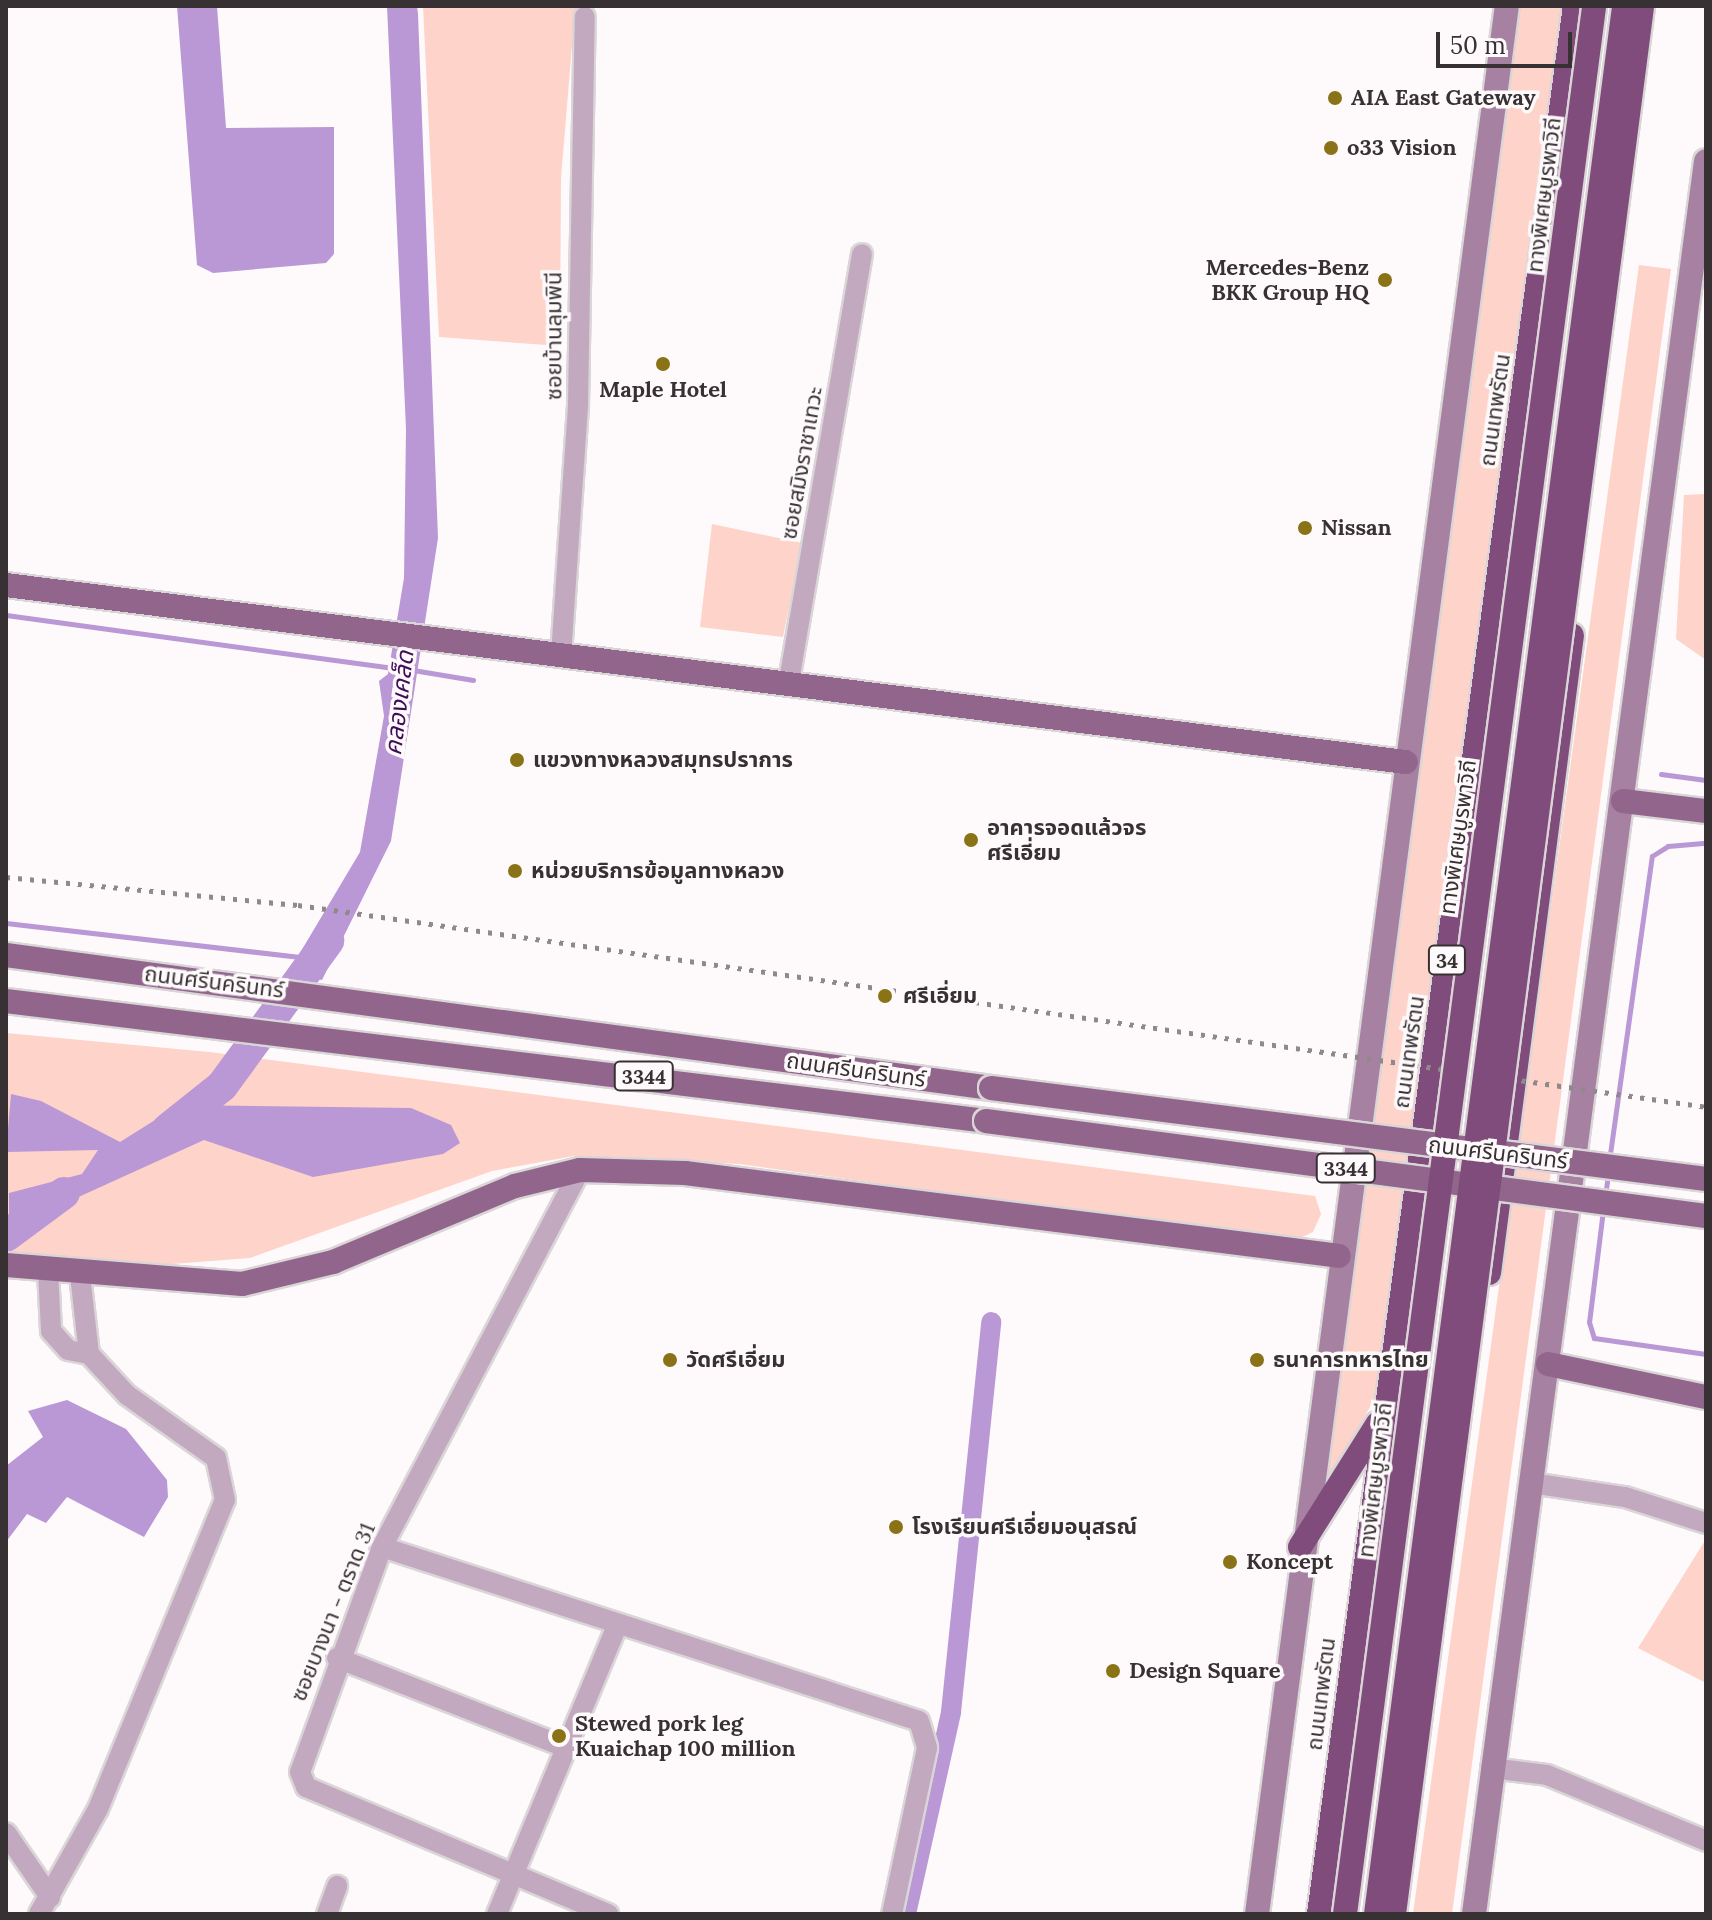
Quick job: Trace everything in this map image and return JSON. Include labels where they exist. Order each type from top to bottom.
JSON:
[{"type":"highway","name":"ถนนเทพรัตน","points":[[1319,1914],[1382,1417],[1575,6]]},
{"type":"highway","name":"ทางพิเศษบูรพาวิถี","points":[[1345,1914],[1594,6]]},
{"type":"highway","points":[[1376,1914],[1624,6]]},
{"type":"highway","points":[[1394,1914],[1642,6]]},
{"type":"highway","points":[[1401,1914],[1652,6]]},
{"type":"highway","points":[[1300,1547],[1382,1417]]},
{"type":"main road","name":"ถนนเทพรัตน","points":[[1257,1914],[1300,1547],[1507,6]]},
{"type":"main road","points":[[1474,1914],[1491,1768],[1700,252],[1706,161]]},
{"type":"main road","points":[[6,585],[385,634],[789,681],[1406,762]]},
{"type":"main road","points":[[1623,801],[1706,811]]},
{"type":"main road","name":"ถนนศรีนครินทร์","points":[[6,955],[991,1088],[1706,1179]]},
{"type":"main road","name":"ถนนศรีนครินทร์","points":[[6,1001],[302,1032],[1706,1216]]},
{"type":"main road","points":[[6,1265],[80,1275],[210,1284],[282,1277],[515,1186],[580,1170],[685,1173],[1339,1256]]},
{"type":"main road","points":[[1548,1364],[1706,1397]]},
{"type":"street","name":"ซอยบ้านลุมพินี","points":[[561,655],[578,404],[585,17]]},
{"type":"street","name":"ซอยสมิงราชาเทวะ","points":[[789,681],[862,254]]},
{"type":"street","name":"ซอยบางนา - ตราด 31","points":[[580,1170],[382,1547],[337,1658],[301,1782],[608,1914]]},
{"type":"street","points":[[48,1271],[51,1331],[68,1350],[89,1354]]},
{"type":"street","points":[[44,1906],[138,1721],[225,1500],[216,1458],[127,1395],[89,1354],[80,1275]]},
{"type":"street","points":[[1531,1483],[1625,1497],[1706,1523]]},
{"type":"street","points":[[382,1547],[927,1730],[892,1914]]},
{"type":"street","points":[[497,1914],[618,1624]]},
{"type":"street","points":[[337,1658],[568,1748]]},
{"type":"street","points":[[1491,1768],[1547,1775],[1706,1841]]},
{"type":"street","points":[[6,1833],[11,1855],[44,1906]]},
{"type":"street","points":[[327,1914],[337,1886]]},
{"type":"shaded area","points":[[423,6],[600,6],[575,10],[561,178],[560,346],[439,337]]},
{"type":"shaded area","points":[[1520,6],[1562,6],[1459,825],[1377,1394],[1333,1475],[1325,1473],[1393,940]]},
{"type":"shaded area","points":[[1639,265],[1671,269],[1452,1914],[1413,1914]]},
{"type":"shaded area","points":[[1706,494],[1706,660],[1676,639],[1684,495]]},
{"type":"shaded area","points":[[712,524],[802,543],[783,637],[700,627]]},
{"type":"shaded area","points":[[6,1033],[209,1052],[1315,1196],[1321,1214],[1313,1232],[1294,1241],[739,1164],[574,1156],[492,1171],[250,1258],[146,1266],[6,1251]]},
{"type":"shaded area","points":[[1706,1539],[1706,1683],[1638,1648]]},
{"type":"water","points":[[177,6],[217,6],[226,128],[334,127],[334,254],[326,263],[213,273],[197,265]]},
{"type":"water","points":[[387,6],[417,6],[418,14],[438,538],[391,841],[322,980],[288,973],[360,852],[384,716],[379,681],[388,674],[404,578],[406,429]]},
{"type":"water","points":[[11,1094],[41,1101],[120,1142],[179,1105],[411,1108],[451,1125],[460,1143],[443,1154],[313,1177],[204,1140],[41,1214],[9,1217],[9,1193],[82,1174],[98,1150],[6,1152]]},
{"type":"water","points":[[67,1400],[126,1429],[167,1480],[168,1497],[144,1537],[67,1497],[46,1523],[27,1514],[6,1542],[6,1466],[43,1437],[28,1411]]},
{"type":"waterway","points":[[6,615],[393,668]]},
{"type":"waterway","points":[[407,669],[473,680]]},
{"type":"waterway","points":[[1661,774],[1706,780]]},
{"type":"waterway","points":[[1609,1161],[1652,856],[1668,846],[1706,843]]},
{"type":"waterway","points":[[6,923],[302,957]]},
{"type":"waterway","name":"คลองเคล็ด","points":[[168,1129],[222,1086],[328,941]]},
{"type":"waterway","points":[[1605,1196],[1608,1174]]},
{"type":"waterway","points":[[6,1236],[64,1193]]},
{"type":"waterway","points":[[1603,1210],[1589,1322],[1594,1338],[1706,1354]]},
{"type":"waterway","points":[[906,1914],[951,1712],[991,1322]]},
{"type":"railway","points":[[6,877],[298,905],[1706,1107]]},
{"type":"place","name":"AIA East Gateway","points":[[1335,98]]},
{"type":"place","name":"o33 Vision","points":[[1331,148]]},
{"type":"place","name":"Mercedes-Benz BKK Group HQ","points":[[1385,280]]},
{"type":"place","name":"Maple Hotel","points":[[663,364]]},
{"type":"place","name":"Nissan","points":[[1305,528]]},
{"type":"place","name":"แขวงทางหลวงสมุทรปราการ","points":[[517,760]]},
{"type":"place","name":"อาคารจอดแล้วจร ศรีเอี่ยม","points":[[971,840]]},
{"type":"place","name":"หน่วยบริการข้อมูลทางหลวง","points":[[515,871]]},
{"type":"place","name":"ศรีเอี่ยม","points":[[885,996]]},
{"type":"place","name":"วัดศรีเอี่ยม","points":[[670,1360]]},
{"type":"place","name":"ธนาคารทหารไทย","points":[[1257,1360]]},
{"type":"place","name":"โรงเรียนศรีเอี่ยมอนุสรณ์","points":[[896,1527]]},
{"type":"place","name":"Koncept","points":[[1230,1562]]},
{"type":"place","name":"Design Square","points":[[1113,1671]]},
{"type":"place","name":"Stewed pork leg Kuaichap 100 million","points":[[559,1736]]}]
